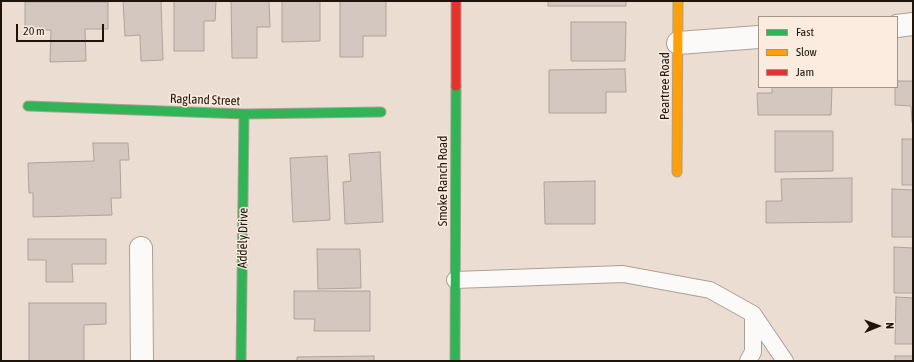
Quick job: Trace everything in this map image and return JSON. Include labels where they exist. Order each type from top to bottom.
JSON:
[{"type":"street","name":"Smoke Ranch Road","points":[[455,361],[456,1]]},
{"type":"street","name":"Peartree Road","points":[[677,172],[678,1]]},
{"type":"street","points":[[898,26],[913,24]]},
{"type":"street","points":[[678,43],[758,37]]},
{"type":"street","name":"Ragland Street","points":[[28,106],[244,114],[381,112]]},
{"type":"street","name":"Addely Drive","points":[[241,361],[244,114]]},
{"type":"street","points":[[141,248],[142,361]]},
{"type":"lane","points":[[455,280],[623,274],[710,290],[753,314],[785,361]]},
{"type":"lane","points":[[748,361],[752,352],[753,314]]},
{"type":"building","points":[[123,1],[161,1],[163,60],[141,61],[140,35],[125,36]]},
{"type":"building","points":[[174,1],[216,1],[215,21],[204,21],[204,51],[174,51]]},
{"type":"building","points":[[231,1],[269,1],[270,27],[257,27],[257,58],[232,58]]},
{"type":"building","points":[[282,1],[320,1],[320,41],[282,42]]},
{"type":"building","points":[[340,1],[386,1],[386,36],[363,36],[363,57],[340,57]]},
{"type":"building","points":[[548,1],[626,1],[626,6],[548,6]]},
{"type":"building","points":[[25,2],[108,2],[108,29],[85,29],[86,61],[50,62],[51,30],[25,30]]},
{"type":"building","points":[[571,22],[626,22],[625,61],[571,61]]},
{"type":"building","points":[[625,69],[626,92],[606,92],[606,113],[549,113],[549,70]]},
{"type":"building","points":[[898,81],[913,81],[913,123],[911,106],[895,105],[895,88],[898,88]]},
{"type":"building","points":[[772,88],[832,88],[831,115],[758,115],[757,93],[772,93]]},
{"type":"building","points":[[775,131],[833,131],[833,171],[775,172]]},
{"type":"building","points":[[902,139],[913,139],[913,185],[902,185]]},
{"type":"building","points":[[93,143],[128,143],[129,160],[120,160],[121,198],[111,198],[112,215],[33,217],[33,193],[29,193],[28,163],[94,161]]},
{"type":"building","points":[[380,152],[383,222],[345,224],[343,182],[351,181],[349,154]]},
{"type":"building","points":[[327,156],[330,220],[293,222],[290,158]]},
{"type":"building","points":[[852,178],[852,222],[766,223],[766,201],[782,201],[781,179]]},
{"type":"building","points":[[595,181],[595,224],[545,224],[544,182]]},
{"type":"building","points":[[892,189],[913,190],[913,237],[892,237]]},
{"type":"building","points":[[28,239],[106,239],[106,264],[72,264],[73,282],[46,282],[46,260],[28,260]]},
{"type":"building","points":[[894,247],[913,248],[913,293],[894,293]]},
{"type":"building","points":[[317,249],[360,249],[361,288],[318,289]]},
{"type":"building","points":[[294,291],[370,291],[370,331],[314,331],[315,319],[294,319]]},
{"type":"building","points":[[896,297],[913,298],[913,344],[895,344]]},
{"type":"building","points":[[29,303],[106,303],[106,324],[84,325],[84,361],[29,361]]},
{"type":"building","points":[[374,356],[374,361],[297,361],[297,357]]},
{"type":"building","points":[[895,356],[913,356],[913,361],[895,361]]},
{"type":"traffic: fast","points":[[455,361],[456,86]]},
{"type":"traffic: fast","points":[[28,106],[244,114],[381,112]]},
{"type":"traffic: fast","points":[[241,361],[244,114]]},
{"type":"traffic: slow","points":[[677,172],[678,1]]},
{"type":"traffic: jam","points":[[456,1],[456,86]]}]
